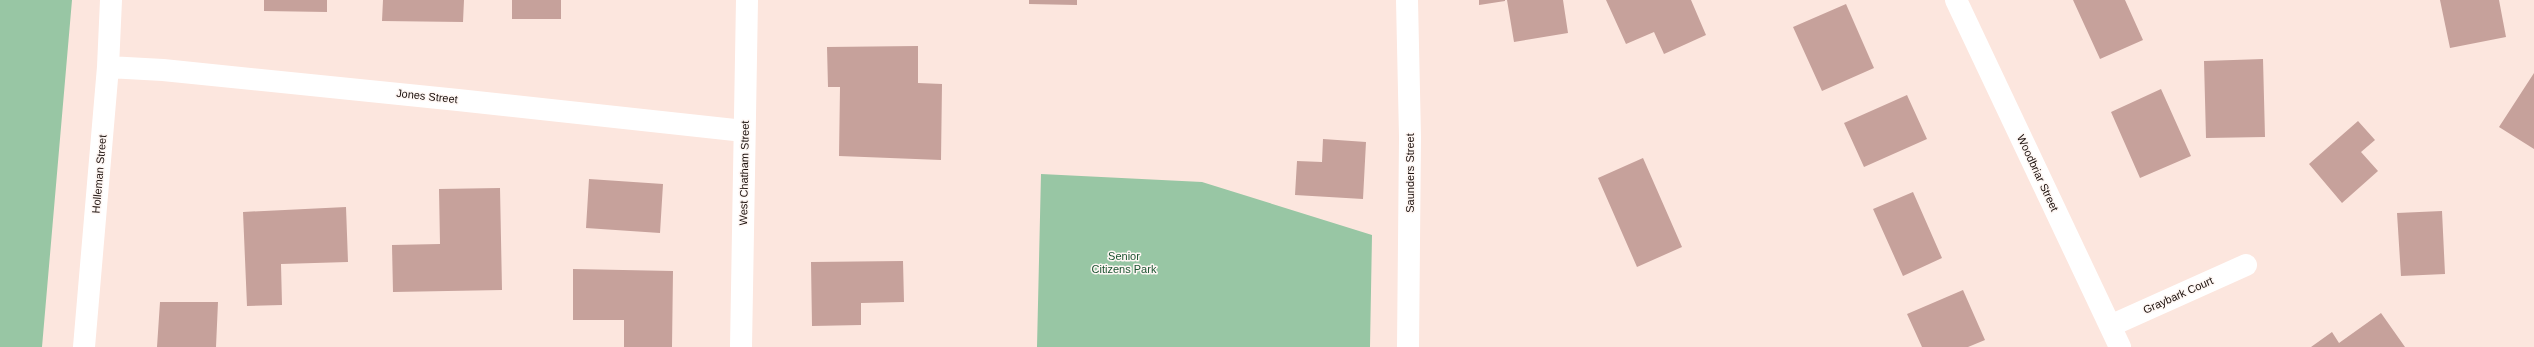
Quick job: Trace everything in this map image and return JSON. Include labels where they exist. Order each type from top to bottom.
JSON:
[{"type":"street","name":"Holleman Street","points":[[84,347],[108,67],[111,0]]},
{"type":"street","name":"West Chatham Street","points":[[741,347],[747,0]]},
{"type":"street","name":"Saunders Street","points":[[1407,0],[1410,136],[1408,347]]},
{"type":"street","name":"Woodbriar Street","points":[[1956,0],[2120,347]]},
{"type":"street","name":"Jones Street","points":[[108,67],[163,70],[744,131]]},
{"type":"street","name":"Graybark Court","points":[[2110,326],[2246,265]]},
{"type":"green space","points":[[0,0],[72,0],[42,347],[0,347]]},
{"type":"green space","name":"Senior Citizens Park","points":[[1041,174],[1202,182],[1372,235],[1370,347],[1037,347]]},
{"type":"building","points":[[264,0],[327,0],[327,12],[264,11]]},
{"type":"building","points":[[383,0],[464,0],[463,22],[382,21]]},
{"type":"building","points":[[512,0],[561,0],[561,19],[512,19]]},
{"type":"building","points":[[1029,0],[1077,0],[1077,5],[1029,4]]},
{"type":"building","points":[[1479,0],[1505,0],[1505,1],[1479,5]]},
{"type":"building","points":[[1507,0],[1563,0],[1568,33],[1514,42]]},
{"type":"building","points":[[1606,0],[1691,0],[1706,35],[1664,54],[1654,32],[1626,44]]},
{"type":"building","points":[[2073,0],[2125,0],[2143,40],[2100,59]]},
{"type":"building","points":[[2440,0],[2499,0],[2506,37],[2450,48]]},
{"type":"building","points":[[1846,4],[1874,68],[1822,91],[1793,27]]},
{"type":"building","points":[[918,46],[918,83],[942,84],[941,160],[839,156],[840,87],[828,87],[827,47]]},
{"type":"building","points":[[2263,59],[2265,137],[2206,138],[2204,61]]},
{"type":"building","points":[[2534,73],[2534,149],[2499,127]]},
{"type":"building","points":[[2161,89],[2191,156],[2140,178],[2111,112]]},
{"type":"building","points":[[1907,95],[1927,139],[1864,167],[1844,123]]},
{"type":"building","points":[[2358,121],[2375,140],[2361,152],[2378,171],[2342,203],[2309,164]]},
{"type":"building","points":[[1323,139],[1366,142],[1363,199],[1295,195],[1297,161],[1322,162]]},
{"type":"building","points":[[1643,158],[1682,247],[1637,267],[1598,178]]},
{"type":"building","points":[[589,179],[663,184],[660,233],[586,228]]},
{"type":"building","points":[[500,188],[502,290],[393,292],[392,245],[440,244],[439,189]]},
{"type":"building","points":[[1913,192],[1942,258],[1903,276],[1873,209]]},
{"type":"building","points":[[346,207],[348,262],[281,264],[282,305],[247,306],[243,212]]},
{"type":"building","points":[[2442,211],[2445,274],[2401,276],[2397,213]]},
{"type":"building","points":[[903,261],[904,302],[861,303],[861,325],[812,326],[811,262]]},
{"type":"building","points":[[573,269],[673,271],[672,347],[624,347],[624,320],[573,320]]},
{"type":"building","points":[[1963,290],[1985,340],[1968,347],[1922,347],[1907,314]]},
{"type":"building","points":[[160,302],[218,302],[216,347],[157,347]]},
{"type":"building","points":[[2381,313],[2405,347],[2311,347],[2332,332],[2339,343]]}]
